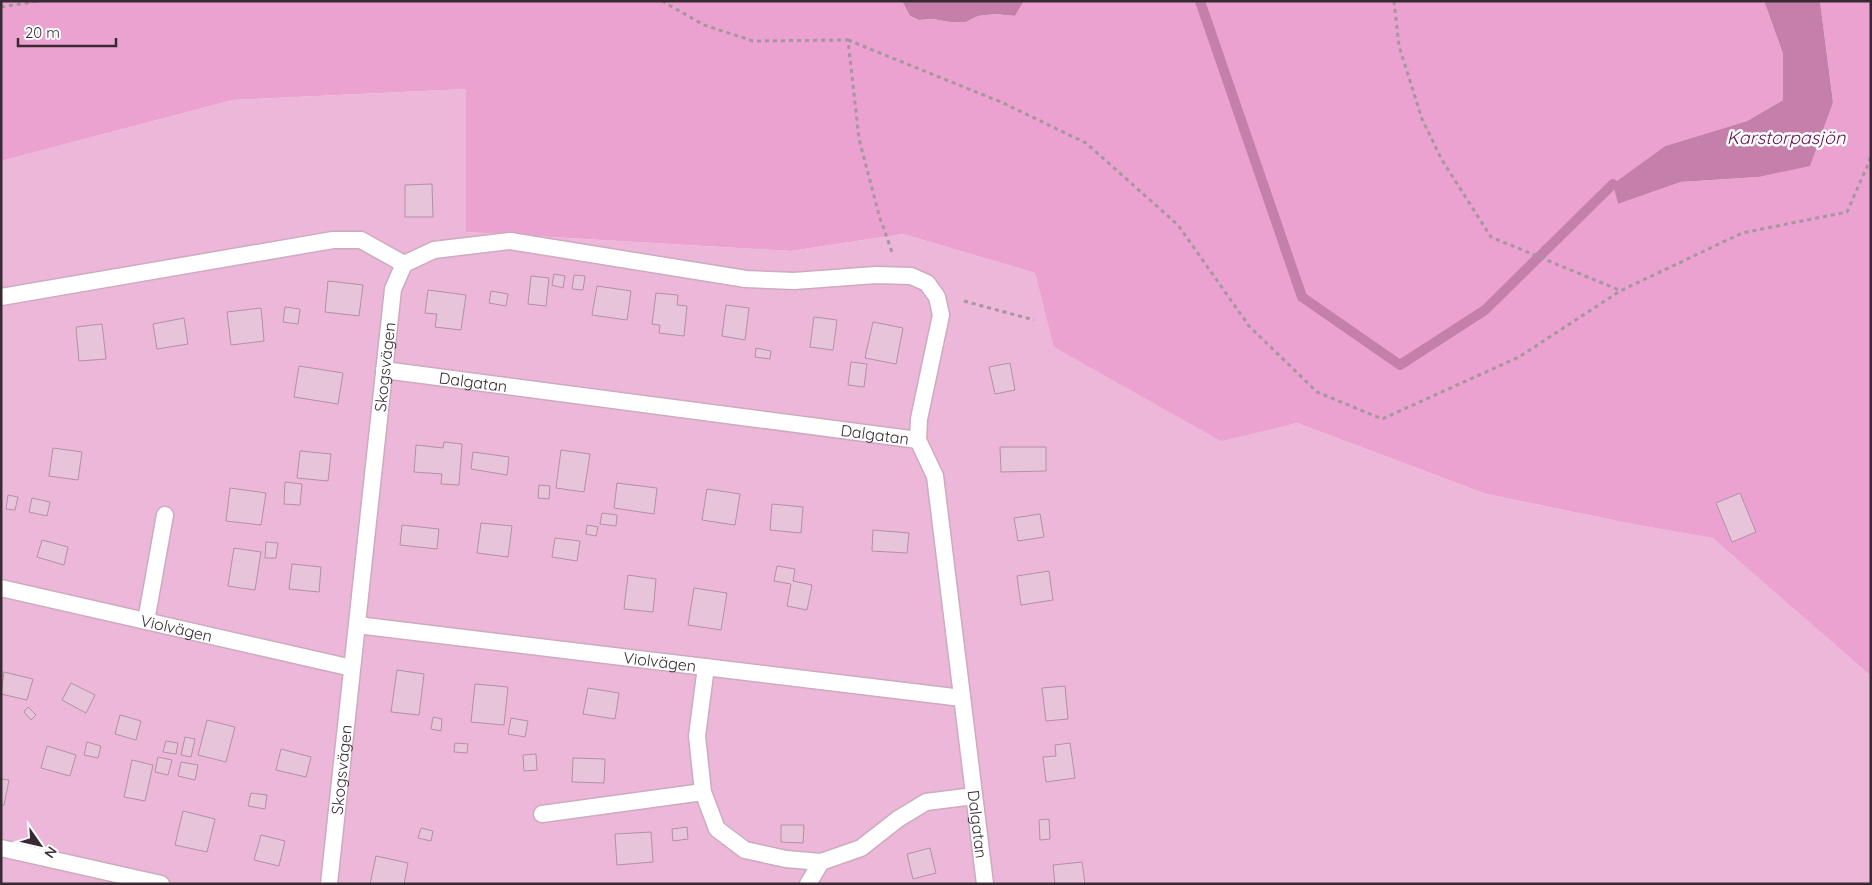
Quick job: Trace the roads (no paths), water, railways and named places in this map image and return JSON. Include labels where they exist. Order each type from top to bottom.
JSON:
[{"type":"lane","points":[[1,297],[333,240],[361,240],[404,264],[434,250],[510,242],[746,280],[794,280],[876,274],[912,276],[928,283],[937,296],[941,315],[919,419],[918,440]]},
{"type":"lane","name":"Skogsvägen","points":[[329,884],[393,290],[404,264]]},
{"type":"lane","name":"Dalgatan","points":[[384,370],[918,440],[935,476],[985,884]]},
{"type":"lane","points":[[146,621],[166,515]]},
{"type":"lane","name":"Violvägen","points":[[1,588],[352,668]]},
{"type":"lane","name":"Violvägen","points":[[357,626],[962,698]]},
{"type":"lane","points":[[706,667],[697,736],[702,792],[718,829],[746,850],[786,859],[821,862],[861,848],[898,819],[926,802],[974,796]]},
{"type":"lane","points":[[542,814],[702,792]]},
{"type":"lane","points":[[1,848],[161,884]]},
{"type":"lane","points":[[808,884],[821,862]]},
{"type":"water","points":[[902,1],[1024,1],[1015,16],[995,14],[978,16],[966,22],[949,22],[933,19],[919,20],[910,16]]},
{"type":"water","name":"Karstorpasjön","points":[[1764,1],[1820,1],[1833,102],[1810,166],[1758,177],[1681,182],[1618,204],[1613,184],[1665,146],[1747,121],[1783,100],[1783,54]]},
{"type":"waterway","points":[[1200,1],[1302,297],[1400,365],[1485,310],[1613,184]]}]
